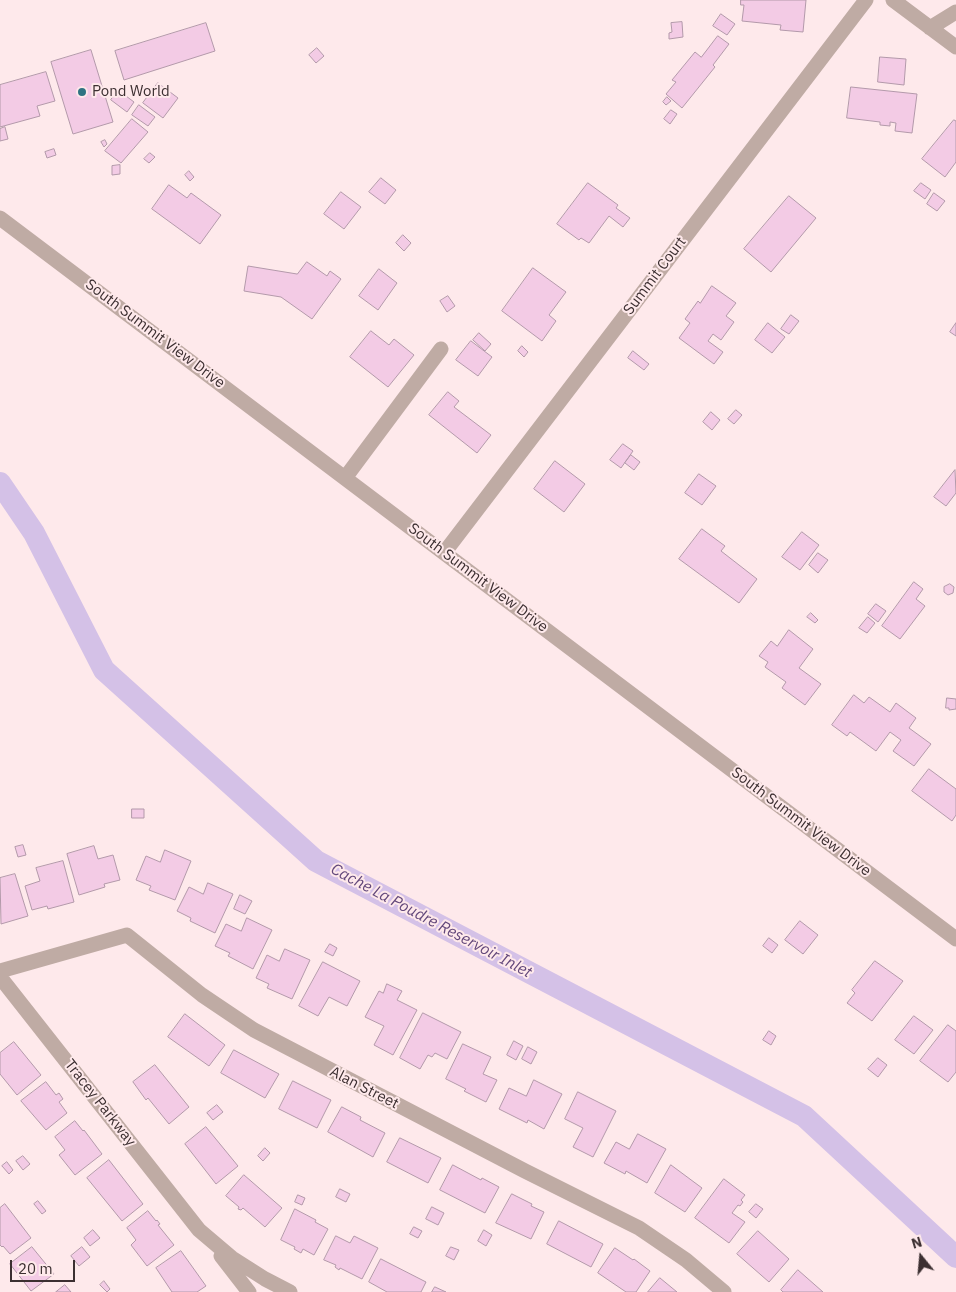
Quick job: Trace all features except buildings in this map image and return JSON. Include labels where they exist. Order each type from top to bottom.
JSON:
[{"type":"street","name":"Summit Court","points":[[444,553],[866,0]]},
{"type":"street","points":[[893,0],[956,47]]},
{"type":"street","points":[[930,28],[956,12]]},
{"type":"street","name":"South Summit View Drive","points":[[0,218],[956,939]]},
{"type":"street","points":[[345,478],[441,349]]},
{"type":"street","name":"Alan Street","points":[[0,971],[127,935],[202,995],[254,1030],[525,1172],[639,1228],[686,1260],[724,1292]]},
{"type":"street","name":"Tracey Parkway","points":[[0,977],[249,1292]]},
{"type":"street","name":"Tracey Parkway","points":[[200,1230],[232,1258],[290,1292]]},
{"type":"waterway","name":"Cache La Poudre Reservoir Inlet","points":[[0,483],[34,533],[104,670],[316,861],[804,1116],[956,1257]]},
{"type":"place","name":"Pond World","points":[[82,92]]}]
